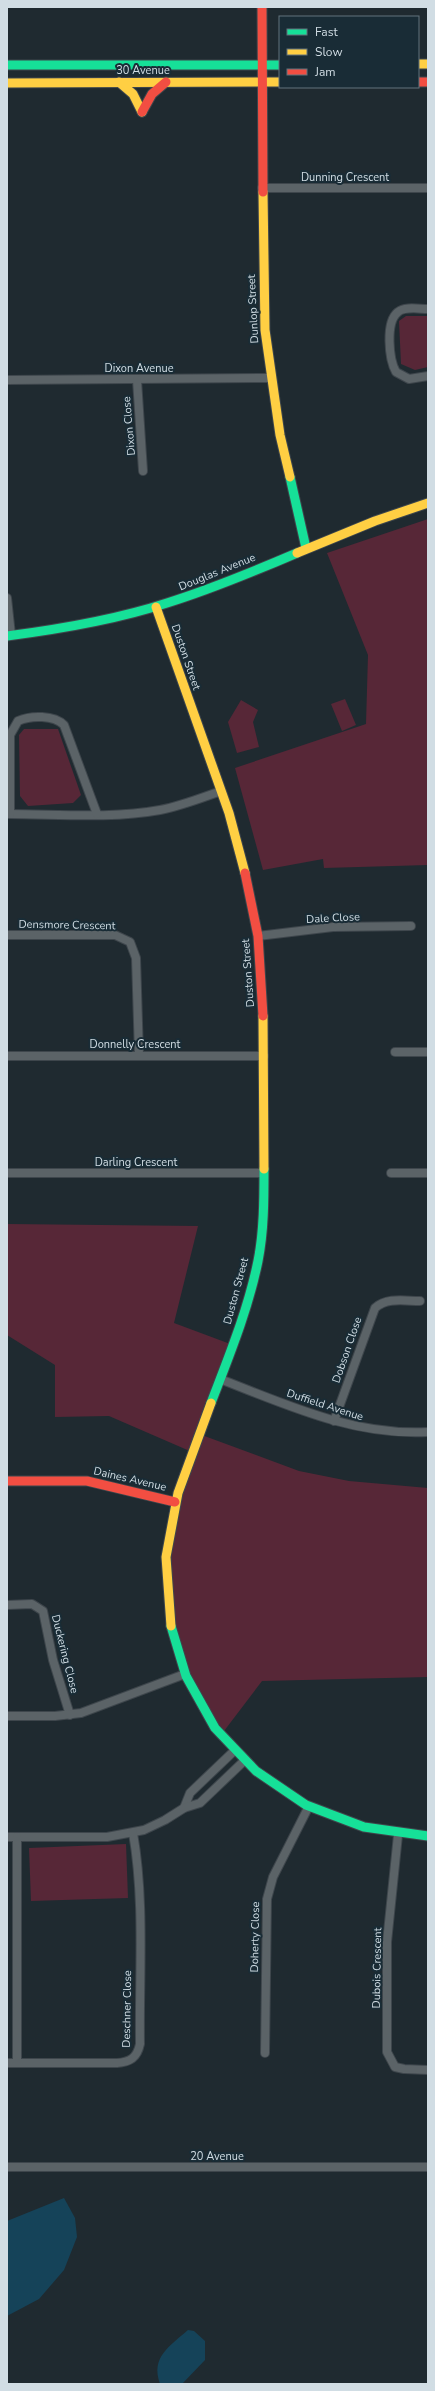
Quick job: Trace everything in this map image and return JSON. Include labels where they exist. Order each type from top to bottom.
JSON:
[{"type":"street","name":"Dunlop Street","points":[[262,7],[263,295],[270,378],[280,436],[306,548]]},
{"type":"street","name":"30 Avenue","points":[[7,65],[279,65]]},
{"type":"street","points":[[119,82],[133,94],[142,112],[152,94],[166,82]]},
{"type":"street","name":"30 Avenue","points":[[7,83],[279,82]]},
{"type":"street","name":"Dunning Crescent","points":[[262,188],[428,188]]},
{"type":"street","points":[[428,309],[405,309],[398,312],[392,320],[390,331],[392,361],[396,372],[410,379],[428,376]]},
{"type":"street","name":"Dixon Avenue","points":[[7,380],[270,378]]},
{"type":"street","name":"Dixon Close","points":[[137,380],[143,471]]},
{"type":"street","name":"Douglas Avenue","points":[[9,636],[87,624],[156,607],[220,585],[377,518],[428,503]]},
{"type":"street","points":[[7,598],[9,636]]},
{"type":"street","name":"Duston Street","points":[[156,607],[221,791],[243,861],[258,936],[263,987],[264,1173],[262,1227],[258,1260],[247,1306],[175,1502],[165,1557],[166,1602],[173,1638],[185,1674],[201,1706],[234,1751],[275,1787],[308,1808],[357,1826],[398,1834],[428,1836]]},
{"type":"street","points":[[97,814],[64,725],[56,719],[28,718],[18,721],[10,734],[9,814],[97,814],[160,810],[221,791]]},
{"type":"street","name":"Dale Close","points":[[258,936],[333,927],[411,926]]},
{"type":"street","name":"Densmore Crescent","points":[[7,935],[115,935],[121,936],[130,942],[136,958],[139,1055]]},
{"type":"street","points":[[395,1052],[428,1052]]},
{"type":"street","name":"Donnelly Crescent","points":[[7,1056],[264,1056]]},
{"type":"street","name":"Darling Crescent","points":[[7,1173],[264,1173]]},
{"type":"street","points":[[391,1173],[428,1173]]},
{"type":"street","name":"Dobson Close","points":[[334,1421],[375,1308],[380,1304],[391,1301],[420,1301]]},
{"type":"street","name":"Duffield Avenue","points":[[220,1379],[334,1421],[381,1431],[428,1432]]},
{"type":"street","name":"Daines Avenue","points":[[7,1481],[87,1481],[118,1487],[175,1502]]},
{"type":"street","name":"Duckering Close","points":[[7,1605],[32,1604],[43,1611],[53,1660],[70,1715]]},
{"type":"street","points":[[7,1716],[70,1715],[87,1711],[185,1674]]},
{"type":"street","points":[[184,1808],[190,1793],[234,1751]]},
{"type":"street","points":[[7,1837],[96,1837],[133,1833],[165,1820],[184,1808],[200,1803],[244,1761]]},
{"type":"street","name":"Doherty Close","points":[[265,2053],[267,1899],[273,1877],[308,1808]]},
{"type":"street","name":"Deschner Close","points":[[7,2063],[123,2062],[132,2060],[137,2054],[140,2044],[139,1887],[133,1833]]},
{"type":"street","name":"Dubois Crescent","points":[[398,1834],[387,1942],[387,2052],[395,2067],[404,2070],[428,2070]]},
{"type":"street","points":[[17,1837],[18,2063]]},
{"type":"street","name":"20 Avenue","points":[[7,2168],[428,2167]]},
{"type":"shaded area","points":[[406,316],[428,316],[428,367],[415,370],[401,364],[399,321]]},
{"type":"shaded area","points":[[428,519],[428,865],[324,868],[323,859],[263,870],[235,768],[366,724],[368,655],[327,553]]},
{"type":"shaded area","points":[[345,699],[356,725],[342,731],[331,704]]},
{"type":"shaded area","points":[[241,700],[258,710],[253,722],[259,747],[237,753],[228,722]]},
{"type":"shaded area","points":[[24,729],[58,729],[81,795],[73,803],[28,806],[20,796],[19,735]]},
{"type":"shaded area","points":[[7,1224],[198,1226],[174,1323],[233,1345],[199,1434],[299,1471],[349,1481],[428,1488],[428,1677],[262,1681],[221,1735],[178,1656],[165,1557],[192,1452],[109,1416],[55,1417],[55,1365],[7,1335]]},
{"type":"shaded area","points":[[126,1844],[128,1898],[31,1901],[29,1848]]},
{"type":"water","points":[[64,2198],[75,2218],[77,2237],[64,2270],[39,2299],[7,2316],[7,2221]]},
{"type":"water","points":[[188,2330],[194,2331],[205,2341],[205,2360],[182,2384],[160,2384],[158,2366],[160,2359],[169,2347]]},
{"type":"traffic: fast","points":[[7,65],[279,65]]},
{"type":"traffic: fast","points":[[290,477],[306,548]]},
{"type":"traffic: fast","points":[[7,636],[88,623],[147,609],[217,586],[297,553]]},
{"type":"traffic: fast","points":[[211,1403],[231,1350],[254,1279],[263,1227],[264,1169]]},
{"type":"traffic: fast","points":[[171,1626],[186,1676],[215,1728],[256,1771],[306,1805],[364,1827],[428,1836]]},
{"type":"traffic: slow","points":[[419,64],[428,64]]},
{"type":"traffic: slow","points":[[119,82],[133,94],[142,112]]},
{"type":"traffic: slow","points":[[7,83],[279,82]]},
{"type":"traffic: slow","points":[[263,192],[265,330],[280,435],[290,477]]},
{"type":"traffic: slow","points":[[297,553],[375,521],[428,503]]},
{"type":"traffic: slow","points":[[156,607],[229,813],[245,873]]},
{"type":"traffic: slow","points":[[263,1016],[264,1169]]},
{"type":"traffic: slow","points":[[171,1626],[166,1557],[178,1493],[211,1403]]},
{"type":"traffic: jam","points":[[262,7],[263,192]]},
{"type":"traffic: jam","points":[[142,112],[152,94],[166,82]]},
{"type":"traffic: jam","points":[[419,82],[428,82]]},
{"type":"traffic: jam","points":[[245,873],[258,936],[263,1016]]},
{"type":"traffic: jam","points":[[7,1481],[87,1481],[175,1502]]}]
